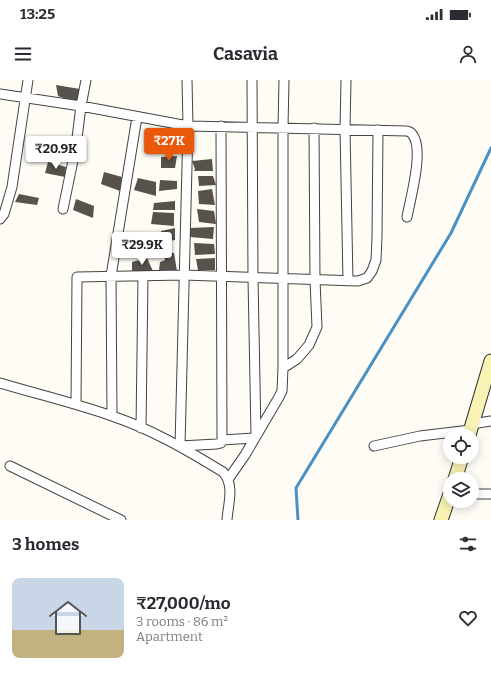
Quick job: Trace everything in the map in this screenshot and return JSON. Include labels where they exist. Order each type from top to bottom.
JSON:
[{"type":"street","points":[[0,220],[4,214],[12,187],[28,80]]},
{"type":"street","points":[[63,209],[76,146],[86,80]]},
{"type":"street","points":[[180,446],[188,126],[187,80]]},
{"type":"street","points":[[252,80],[255,437]]},
{"type":"street","points":[[229,478],[282,391],[284,80]]},
{"type":"street","points":[[346,80],[345,129],[348,281]]},
{"type":"street","points":[[0,94],[81,106],[188,126],[407,131],[412,134],[415,139],[417,167],[407,217]]},
{"type":"street","points":[[112,416],[112,276],[137,117]]},
{"type":"street","points":[[221,126],[222,440]]},
{"type":"street","points":[[283,368],[297,359],[309,345],[317,327],[315,280],[314,128]]},
{"type":"street","points":[[76,404],[77,277],[184,276],[348,281],[358,281],[367,278],[372,272],[376,260],[378,130]]},
{"type":"street","points":[[142,428],[143,276]]},
{"type":"street","points":[[472,428],[491,361]]},
{"type":"street","points":[[1,385],[76,404],[112,416],[180,446],[224,472],[229,478],[230,485],[227,520]]},
{"type":"street","points":[[475,428],[491,421]]},
{"type":"street","points":[[374,446],[420,436],[443,433]]},
{"type":"street","points":[[180,446],[217,444],[221,443],[222,440],[255,437]]},
{"type":"street","points":[[10,466],[122,520]]},
{"type":"street","points":[[479,494],[491,494]]},
{"type":"street","points":[[441,520],[445,508]]},
{"type":"building","points":[[56,85],[80,89],[77,103],[58,96]]},
{"type":"building","points":[[26,146],[46,150],[45,160],[27,155]]},
{"type":"building","points":[[177,156],[175,168],[161,168],[161,157]]},
{"type":"building","points":[[212,159],[213,171],[194,171],[195,169],[192,161]]},
{"type":"building","points":[[48,162],[66,167],[65,177],[45,173]]},
{"type":"building","points":[[104,172],[122,177],[120,191],[101,184]]},
{"type":"building","points":[[198,176],[213,176],[216,185],[199,186]]},
{"type":"building","points":[[138,178],[156,182],[156,196],[134,190]]},
{"type":"building","points":[[160,180],[177,181],[177,189],[159,191]]},
{"type":"building","points":[[212,189],[215,205],[199,204],[198,191]]},
{"type":"building","points":[[19,194],[39,198],[37,205],[15,202]]},
{"type":"building","points":[[76,199],[94,206],[93,218],[73,210]]},
{"type":"building","points":[[175,201],[175,210],[153,210],[154,203]]},
{"type":"building","points":[[197,209],[214,211],[216,224],[199,222]]},
{"type":"building","points":[[153,212],[174,213],[174,226],[151,224]]},
{"type":"building","points":[[214,227],[213,239],[190,237],[189,228]]},
{"type":"building","points":[[175,228],[175,240],[162,242],[161,231]]},
{"type":"building","points":[[194,243],[214,244],[215,254],[195,255]]},
{"type":"building","points":[[163,252],[174,253],[177,271],[159,270],[160,262],[165,260]]},
{"type":"building","points":[[147,258],[153,271],[132,271],[132,262]]},
{"type":"building","points":[[215,258],[215,270],[198,270],[196,259]]},
{"type":"waterway","points":[[298,520],[296,488],[451,233],[491,148]]}]
